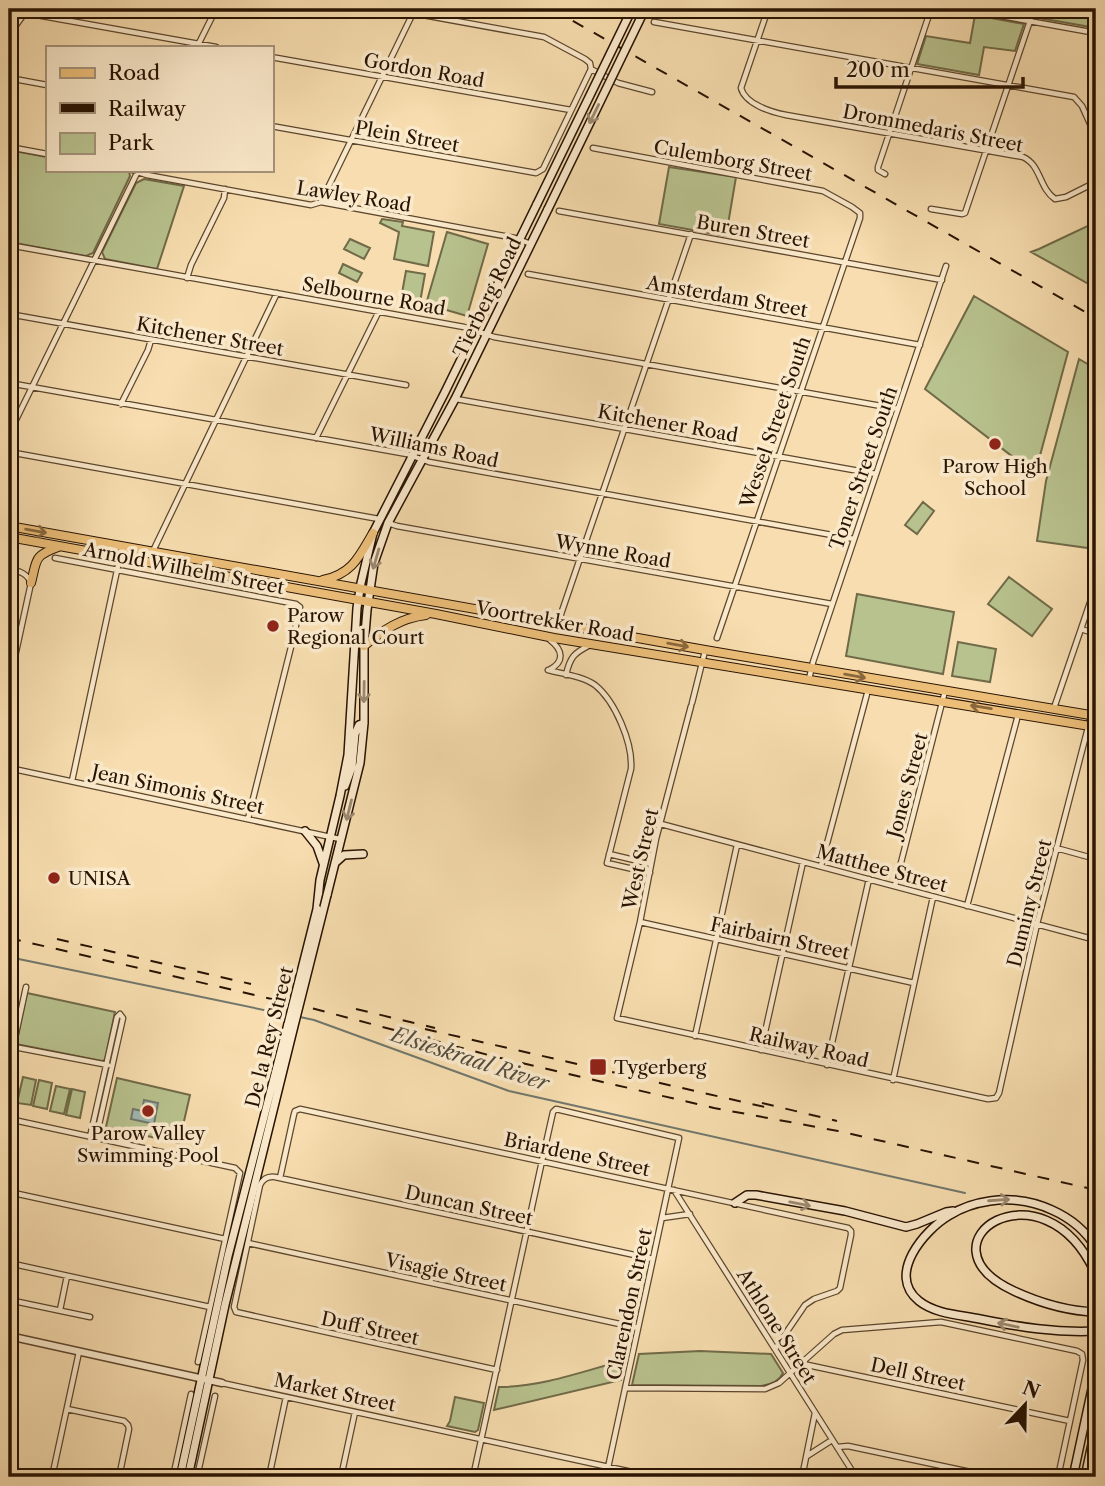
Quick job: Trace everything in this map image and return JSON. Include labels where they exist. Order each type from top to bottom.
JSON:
[{"type":"main road","name":"Tierberg Road","points":[[363,601],[373,533],[379,519],[445,393],[632,9]]},
{"type":"main road","name":"Tierberg Road","points":[[364,590],[388,523],[455,399],[645,9]]},
{"type":"main road","name":"Voortrekker Road","points":[[9,526],[705,650],[1094,715]]},
{"type":"main road","points":[[321,581],[336,578],[348,571],[373,533]]},
{"type":"main road","name":"Voortrekker Road","points":[[9,537],[436,614],[591,645],[1093,727]]},
{"type":"main road","points":[[30,583],[37,558],[61,546]]},
{"type":"main road","name":"De la Rey Street","points":[[188,1477],[228,1256],[327,895],[360,763],[363,723],[363,601]]},
{"type":"main road","name":"De la Rey Street","points":[[291,1025],[348,755],[363,601]]},
{"type":"main road","points":[[364,646],[401,621],[436,614]]},
{"type":"main road","points":[[340,796],[352,767],[356,730],[363,723]]},
{"type":"main road","points":[[305,831],[317,846],[323,864]]},
{"type":"main road","points":[[335,863],[344,855],[363,854]]},
{"type":"main road","points":[[735,1203],[747,1195],[756,1195],[845,1211],[906,1227],[946,1212],[961,1210]]},
{"type":"main road","points":[[1096,1248],[1074,1223],[1062,1215],[1030,1202],[1010,1199],[988,1201],[950,1215],[927,1235],[908,1262],[905,1277],[918,1301],[936,1310],[1016,1327],[1096,1331]]},
{"type":"main road","points":[[1092,1312],[1070,1310],[1045,1303],[1002,1285],[980,1264],[977,1240],[984,1228],[996,1219],[1019,1214],[1037,1217],[1073,1238],[1096,1275]]},
{"type":"main road","points":[[1073,1477],[1096,1370]]},
{"type":"main road","name":"De la Rey Street","points":[[180,1477],[205,1379]]},
{"type":"main road","points":[[1087,1477],[1096,1425]]},
{"type":"street","points":[[9,35],[27,10],[31,14],[197,46],[216,9]]},
{"type":"street","points":[[390,9],[414,11],[544,37],[585,59],[590,63],[591,69],[571,110]]},
{"type":"street","points":[[757,40],[768,9]]},
{"type":"street","points":[[885,174],[877,168],[931,9]]},
{"type":"street","points":[[962,9],[1096,33]]},
{"type":"street","points":[[931,209],[965,213],[1034,9]]},
{"type":"street","points":[[321,202],[414,11]]},
{"type":"street","points":[[654,22],[1074,97],[1082,106],[1096,137]]},
{"type":"street","name":"Drommedaris Street","points":[[757,40],[741,91],[744,96],[771,112],[1027,159],[1034,165],[1046,191],[1055,200],[1096,182]]},
{"type":"street","name":"Gordon Road","points":[[273,57],[571,110]]},
{"type":"street","points":[[591,69],[618,83],[652,92]]},
{"type":"street","points":[[9,78],[46,85]]},
{"type":"street","name":"Plein Street","points":[[273,126],[539,172],[543,169],[571,110]]},
{"type":"street","points":[[9,147],[46,154]]},
{"type":"street","name":"Culemborg Street","points":[[593,148],[823,191],[858,211],[860,216]]},
{"type":"street","points":[[9,434],[135,172]]},
{"type":"street","name":"Lawley Road","points":[[145,172],[311,205],[321,202],[531,244]]},
{"type":"street","points":[[187,278],[224,198],[225,189]]},
{"type":"street","name":"Buren Street","points":[[559,211],[942,280]]},
{"type":"street","name":"Wessel Street South","points":[[717,638],[860,216]]},
{"type":"street","points":[[560,624],[561,614],[691,234]]},
{"type":"street","name":"Selbourne Road","points":[[9,245],[379,311],[486,334],[898,409]]},
{"type":"street","name":"Toner Street South","points":[[809,679],[946,266]]},
{"type":"street","name":"Amsterdam Street","points":[[528,274],[920,345]]},
{"type":"street","points":[[152,551],[277,293]]},
{"type":"street","points":[[316,438],[379,311]]},
{"type":"street","name":"Kitchener Street","points":[[9,314],[406,385]]},
{"type":"street","points":[[121,404],[151,340]]},
{"type":"street","name":"Williams Road","points":[[9,383],[854,539]]},
{"type":"street","name":"Kitchener Road","points":[[455,399],[876,474]]},
{"type":"street","points":[[9,452],[379,519]]},
{"type":"street","name":"Wynne Road","points":[[388,523],[832,604]]},
{"type":"street","points":[[72,781],[123,546]]},
{"type":"street","name":"Arnold Wilhelm Street","points":[[55,558],[296,604],[300,607],[248,819]]},
{"type":"street","points":[[9,569],[24,573],[30,583],[9,684]]},
{"type":"street","points":[[1054,708],[1096,585]]},
{"type":"street","points":[[1081,629],[1096,634]]},
{"type":"street","points":[[545,636],[558,647],[561,655],[556,666],[548,670],[593,684],[605,695],[619,719],[630,747],[631,769],[607,863],[650,873]]},
{"type":"street","points":[[566,675],[571,658],[591,645]]},
{"type":"street","name":"West Street","points":[[617,1018],[651,864],[705,650]]},
{"type":"street","points":[[569,664],[575,677]]},
{"type":"street","points":[[821,866],[868,689]]},
{"type":"street","name":"Jones Street","points":[[895,886],[945,691]]},
{"type":"street","points":[[967,906],[1018,714]]},
{"type":"street","name":"Duminy Street","points":[[996,1098],[1056,848],[1093,727],[1094,715]]},
{"type":"street","name":"Jean Simonis Street","points":[[9,768],[341,839]]},
{"type":"street","name":"Matthee Street","points":[[661,824],[1096,940]]},
{"type":"street","points":[[695,1036],[737,845]]},
{"type":"street","points":[[1056,848],[1096,859]]},
{"type":"street","points":[[609,854],[651,864]]},
{"type":"street","points":[[761,1050],[803,862]]},
{"type":"street","points":[[827,1065],[869,879]]},
{"type":"street","points":[[893,1080],[933,897]]},
{"type":"street","name":"Fairbairn Street","points":[[640,922],[914,983]]},
{"type":"street","points":[[9,1066],[11,1046],[26,987]]},
{"type":"street","points":[[93,1138],[117,1017],[120,1014],[122,1018],[109,1065]]},
{"type":"street","name":"Railway Road","points":[[617,1018],[893,1080],[988,1100],[996,1098]]},
{"type":"street","points":[[11,1046],[109,1065]]},
{"type":"street","name":"Briardene Street","points":[[280,1178],[293,1115],[301,1109],[850,1229],[839,1289],[805,1305],[775,1349]]},
{"type":"street","name":"Clarendon Street","points":[[542,1161],[554,1110],[679,1138],[671,1189],[662,1218],[606,1477]]},
{"type":"street","points":[[9,1119],[239,1170],[198,1362]]},
{"type":"street","points":[[473,1477],[542,1161]]},
{"type":"street","points":[[248,1243],[261,1183],[269,1177],[280,1178]]},
{"type":"street","name":"Duncan Street","points":[[280,1178],[653,1259]]},
{"type":"street","name":"Athlone Street","points":[[671,1189],[691,1214],[856,1477]]},
{"type":"street","points":[[9,1192],[225,1239]]},
{"type":"street","points":[[662,1218],[691,1214]]},
{"type":"street","name":"Visagie Street","points":[[248,1243],[638,1328]]},
{"type":"street","name":"Duff Street","points":[[248,1243],[234,1307],[237,1313],[498,1370]]},
{"type":"street","points":[[9,1263],[210,1307]]},
{"type":"street","points":[[60,1310],[66,1276]]},
{"type":"street","points":[[9,1300],[90,1317]]},
{"type":"street","points":[[625,1388],[765,1389],[776,1385],[834,1334],[846,1328],[947,1322],[1082,1354],[1083,1360],[1058,1477]]},
{"type":"street","name":"Market Street","points":[[9,1336],[655,1477]]},
{"type":"street","points":[[52,1477],[79,1352]]},
{"type":"street","name":"Dell Street","points":[[802,1363],[1070,1421]]},
{"type":"street","points":[[173,1477],[191,1394]]},
{"type":"street","points":[[198,1477],[215,1396]]},
{"type":"street","points":[[268,1477],[286,1397]]},
{"type":"street","points":[[67,1409],[124,1421],[128,1425],[118,1477]]},
{"type":"street","points":[[341,1477],[355,1412]]},
{"type":"street","points":[[802,1477],[816,1412]]},
{"type":"street","points":[[806,1456],[832,1440]]},
{"type":"street","points":[[837,1447],[848,1446],[994,1477]]},
{"type":"street","points":[[1087,1477],[1096,1448]]},
{"type":"green space","points":[[1039,9],[1096,9],[1096,28],[1039,18]]},
{"type":"green space","points":[[975,15],[1024,24],[1015,51],[984,47],[979,75],[917,64],[926,36],[970,43]]},
{"type":"green space","points":[[9,150],[46,157],[46,172],[129,172],[130,176],[93,253],[86,256],[9,242]]},
{"type":"green space","points":[[669,167],[736,177],[726,236],[659,224]]},
{"type":"green space","points":[[144,179],[184,186],[157,269],[105,259],[102,252],[136,183]]},
{"type":"green space","points":[[382,219],[403,222],[402,226],[434,232],[428,266],[394,259],[399,232],[380,223]]},
{"type":"green space","points":[[1096,222],[1096,288],[1031,252],[1039,249]]},
{"type":"green space","points":[[447,232],[488,244],[467,316],[426,304]]},
{"type":"green space","points":[[350,239],[370,248],[364,259],[344,249]]},
{"type":"green space","points":[[343,264],[362,273],[357,282],[339,273]]},
{"type":"green space","points":[[406,271],[425,274],[419,308],[400,304]]},
{"type":"green space","points":[[974,296],[1068,352],[1035,474],[925,389]]},
{"type":"green space","points":[[1079,359],[1096,369],[1095,549],[1037,541],[1046,481]]},
{"type":"green space","points":[[923,502],[934,511],[917,534],[905,525]]},
{"type":"green space","points":[[1009,577],[1052,609],[1032,636],[988,604]]},
{"type":"green space","points":[[857,594],[954,612],[943,674],[846,656]]},
{"type":"green space","points":[[958,642],[996,649],[990,682],[952,676]]},
{"type":"green space","points":[[27,993],[115,1012],[105,1060],[16,1044]]},
{"type":"green space","points":[[23,1077],[36,1080],[31,1105],[17,1103]]},
{"type":"green space","name":"Parow Valley Swimming Pool","points":[[117,1078],[190,1095],[179,1143],[106,1127]]},
{"type":"green space","points":[[39,1080],[52,1083],[47,1109],[33,1106]]},
{"type":"green space","points":[[56,1086],[70,1089],[64,1114],[50,1111]]},
{"type":"green space","points":[[72,1089],[85,1092],[80,1118],[66,1115]]},
{"type":"green space","points":[[700,1351],[771,1354],[783,1373],[774,1382],[761,1386],[632,1385],[639,1354]]},
{"type":"green space","points":[[625,1360],[621,1380],[494,1410],[499,1387],[547,1381]]},
{"type":"green space","points":[[455,1397],[484,1403],[478,1430],[475,1432],[447,1426]]},
{"type":"water","points":[[144,1100],[158,1103],[154,1124],[131,1119],[133,1109],[142,1111]]},
{"type":"waterway","name":"Elsieskraal River","points":[[9,957],[288,1015]]},
{"type":"waterway","name":"Elsieskraal River","points":[[300,1017],[509,1091],[965,1193]]},
{"type":"waterway","name":"Elsieskraal River","points":[[1091,1222],[1096,1223]]},
{"type":"railway","points":[[552,9],[1096,318]]},
{"type":"railway","points":[[9,938],[315,1009],[492,1056],[714,1108],[838,1131],[1096,1190]]},
{"type":"railway","points":[[57,939],[251,984]]},
{"type":"railway","points":[[356,1009],[435,1028]]},
{"type":"railway","points":[[425,1029],[769,1108]]},
{"type":"railway","points":[[762,1103],[837,1121]]},
{"type":"place","name":"Parow High School","points":[[995,444]]},
{"type":"place","name":"Parow Regional Court","points":[[273,626]]},
{"type":"place","name":"UNISA","points":[[54,878]]},
{"type":"place","name":"Tygerberg","points":[[598,1067]]},
{"type":"place","name":"Parow Valley Swimming Pool","points":[[148,1111]]}]
